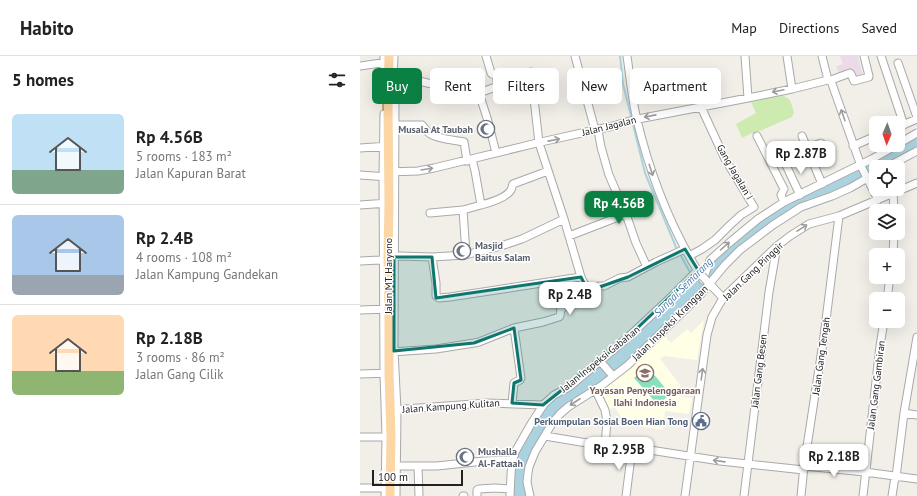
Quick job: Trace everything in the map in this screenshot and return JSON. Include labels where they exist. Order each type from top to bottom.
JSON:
[{"type":"main road","name":"Jalan MT. Haryono","points":[[388,58],[389,68]]},
{"type":"main road","name":"Jalan MT. Haryono","points":[[386,104],[391,125],[386,203],[391,231],[388,258],[389,279],[386,326],[391,352],[386,373],[394,410],[388,437],[394,466],[387,492]]},
{"type":"street","points":[[486,56],[493,74]]},
{"type":"street","points":[[575,56],[607,168],[636,243],[647,267]]},
{"type":"street","points":[[627,56],[635,119],[651,168],[683,252],[703,280],[710,260],[758,219],[784,202],[861,166],[884,152]]},
{"type":"street","points":[[745,56],[748,98]]},
{"type":"street","points":[[787,56],[792,89]]},
{"type":"street","points":[[822,56],[853,146],[866,178],[880,198],[887,204]]},
{"type":"street","name":"Jalan Jagalan","points":[[360,175],[389,174],[425,170],[613,126],[635,119],[792,89],[830,80],[850,73],[854,81],[869,77],[864,56]]},
{"type":"street","points":[[881,56],[898,116]]},
{"type":"street","points":[[360,66],[388,58],[388,68]]},
{"type":"street","points":[[898,64],[917,118],[905,124]]},
{"type":"street","points":[[360,148],[389,151],[386,104]]},
{"type":"street","points":[[391,104],[391,125],[422,125],[427,132],[432,135],[449,140],[464,142],[469,160],[475,170],[481,205]]},
{"type":"street","points":[[483,104],[496,153]]},
{"type":"street","points":[[534,104],[539,143],[570,236],[581,277],[588,291]]},
{"type":"street","name":"Gang Jagalan I","points":[[683,252],[702,249],[715,240],[741,215],[754,207],[725,159],[701,107]]},
{"type":"street","points":[[905,140],[917,133]]},
{"type":"street","points":[[757,136],[784,189],[797,196]]},
{"type":"street","points":[[802,136],[822,184]]},
{"type":"street","points":[[853,146],[869,139]]},
{"type":"street","points":[[807,148],[821,142]]},
{"type":"street","points":[[900,160],[917,151]]},
{"type":"street","points":[[785,163],[797,196]]},
{"type":"street","points":[[430,214],[463,210],[492,202],[504,196],[513,184],[548,171]]},
{"type":"street","points":[[389,174],[391,231]]},
{"type":"street","name":"Jalan Inspeksi Kranggan","points":[[530,496],[527,482],[535,452],[546,436],[553,422],[568,406],[595,389],[640,354],[701,294],[708,283],[740,250],[792,212],[806,204],[850,188],[869,176]]},
{"type":"street","name":"Jalan Gang Pinggir","points":[[905,188],[917,183]]},
{"type":"street","points":[[784,189],[781,195],[784,202]]},
{"type":"street","name":"Jalan Gang Pinggir","points":[[685,496],[707,335],[712,317],[723,298],[777,246],[809,224],[839,216],[885,196]]},
{"type":"street","points":[[360,204],[386,203],[388,258]]},
{"type":"street","points":[[463,210],[466,254]]},
{"type":"street","points":[[570,236],[626,214]]},
{"type":"street","name":"Jalan Gang Tengah","points":[[801,496],[824,336],[839,216]]},
{"type":"street","points":[[360,261],[466,254],[501,246],[522,239],[564,219]]},
{"type":"street","name":"Jalan Gang Besen","points":[[744,496],[769,292],[777,246]]},
{"type":"street","points":[[391,352],[436,349],[479,342],[514,328],[560,317],[561,308],[576,302],[588,291],[598,286],[604,286],[620,278],[628,277],[647,267],[683,252]]},
{"type":"street","points":[[432,257],[436,284],[436,296],[440,298],[581,277]]},
{"type":"street","points":[[697,272],[723,298]]},
{"type":"street","name":"Jalan Inspeksi Gabahan","points":[[543,405],[554,395],[569,387],[600,362],[697,272]]},
{"type":"street","points":[[389,279],[396,496]]},
{"type":"street","points":[[360,310],[386,309]]},
{"type":"street","points":[[360,488],[387,492],[388,437],[386,326]]},
{"type":"street","name":"Jalan Kampung Kulitan","points":[[512,403],[514,383],[521,378],[514,328]]},
{"type":"street","name":"Jalan Gang Gambiran","points":[[862,496],[883,328]]},
{"type":"street","points":[[892,496],[917,337]]},
{"type":"street","points":[[600,362],[613,375]]},
{"type":"street","points":[[360,374],[386,373]]},
{"type":"street","points":[[595,389],[605,410],[607,421],[605,446]]},
{"type":"street","name":"Jalan Kampung Kulitan","points":[[394,410],[487,403],[543,405]]},
{"type":"street","points":[[477,496],[477,490],[479,489],[510,493],[510,477],[516,452],[543,405]]},
{"type":"street","points":[[904,413],[917,415]]},
{"type":"street","points":[[546,436],[605,446],[650,450],[720,461],[865,472],[917,479]]},
{"type":"street","points":[[360,437],[388,437]]},
{"type":"street","points":[[626,496],[632,449]]},
{"type":"street","points":[[394,466],[436,466],[484,461],[513,460]]},
{"type":"street","points":[[418,466],[419,496]]},
{"type":"highlighted area","points":[[685,249],[698,270],[625,340],[543,405],[512,403],[514,383],[521,380],[514,328],[474,343],[394,351],[394,257],[432,257],[436,298],[581,277],[588,291],[628,277]]},
{"type":"shaded area","points":[[840,56],[858,56],[863,76],[853,79],[850,71],[839,74],[836,66],[843,64]]},
{"type":"shaded area","name":"Yayasan Penyelenggaraan Ilahi Indonesia","points":[[704,320],[697,360],[664,356],[660,359],[681,386],[673,393],[679,394],[679,396],[692,398],[689,414],[665,411],[663,430],[642,427],[642,424],[628,422],[628,425],[625,424],[615,407],[606,411],[597,391],[662,333],[671,343],[687,329],[691,333]]},
{"type":"green space","points":[[783,95],[790,100],[794,112],[792,117],[742,138],[736,124],[756,113],[751,102]]},
{"type":"green space","points":[[647,366],[670,394],[658,405],[634,378]]},
{"type":"water","points":[[917,135],[917,149],[896,160],[870,160],[885,152],[905,152],[905,141]]},
{"type":"water","points":[[869,161],[869,174],[845,187],[797,205],[744,242],[721,264],[704,284],[698,294],[616,372],[562,408],[525,476],[526,496],[511,496],[513,463],[544,405],[591,373],[630,340],[736,239],[780,208]]},
{"type":"waterway","name":"Sungai Semarang","points":[[620,56],[623,84],[645,173],[676,247],[691,274]]},
{"type":"place","name":"Musala At Taubah","points":[[486,129]]},
{"type":"place","name":"Masjid Baitus Salam","points":[[462,251]]},
{"type":"place","name":"Yayasan Penyelenggaraan Ilahi Indonesia","points":[[645,373]]},
{"type":"place","name":"Perkumpulan Sosial Boen Hian Tong","points":[[701,421]]},
{"type":"place","name":"Mushalla Al-Fattaah","points":[[465,457]]}]
